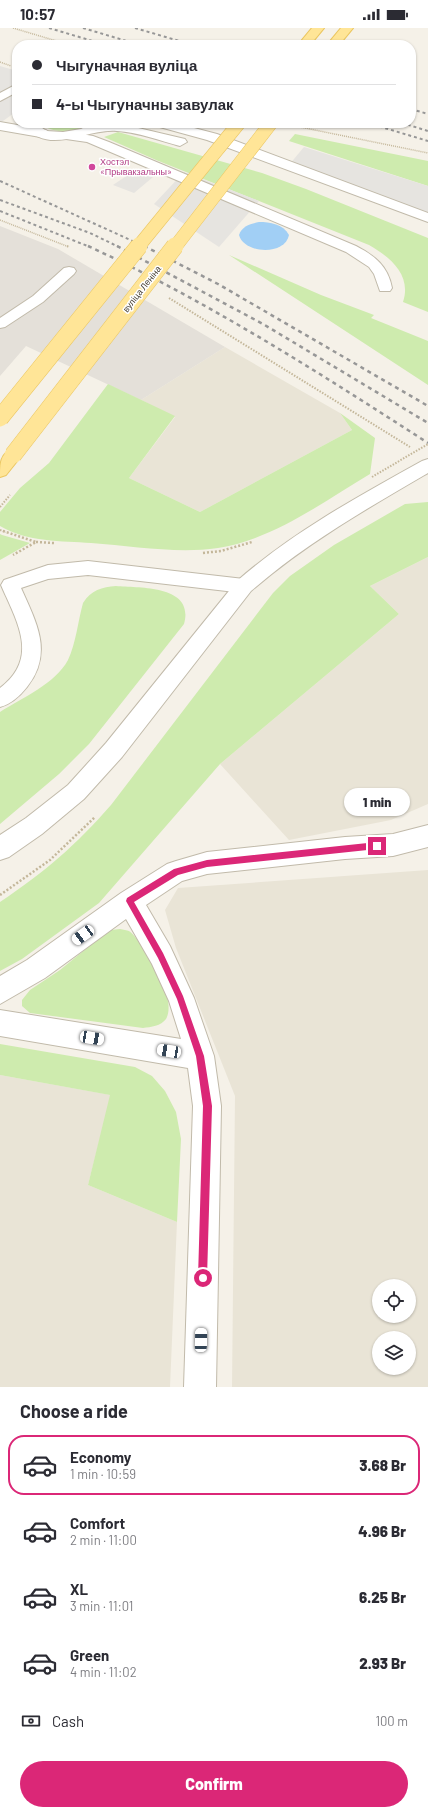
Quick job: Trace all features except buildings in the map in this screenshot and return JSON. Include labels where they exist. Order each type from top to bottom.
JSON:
[{"type":"main road","points":[[308,40],[318,28]]},
{"type":"main road","points":[[337,40],[347,28]]},
{"type":"main road","points":[[0,418],[235,128]]},
{"type":"main road","name":"вуліца Леніна","points":[[0,471],[268,128]]},
{"type":"street","points":[[33,128],[36,131],[46,134],[70,136],[92,128]]},
{"type":"street","points":[[123,128],[193,145],[289,165]]},
{"type":"street","points":[[179,128],[212,137],[428,218]]},
{"type":"street","points":[[0,849],[34,826],[76,792],[114,750],[244,586],[266,566],[292,546],[391,487],[423,459]]},
{"type":"street","points":[[0,991],[36,970],[130,901],[176,872],[207,863],[345,848],[393,845],[428,836]]},
{"type":"street","points":[[130,901],[161,955],[181,998],[200,1056],[208,1106],[200,1387]]},
{"type":"street","points":[[0,1023],[200,1056]]},
{"type":"lane","points":[[0,98],[12,90]]},
{"type":"lane","points":[[0,126],[46,134]]},
{"type":"lane","points":[[70,136],[97,142],[157,173],[364,255],[372,260],[380,270],[385,288]]},
{"type":"lane","points":[[0,324],[38,299],[69,271]]},
{"type":"lane","points":[[0,699],[20,685],[28,672],[32,656],[32,639],[28,624],[5,588],[40,572],[64,568],[88,568],[244,586]]},
{"type":"path","points":[[13,28],[53,40]]},
{"type":"path","points":[[303,128],[428,153]]},
{"type":"path","points":[[0,220],[70,247]]},
{"type":"path","points":[[166,297],[194,312],[423,459]]},
{"type":"path","points":[[366,481],[428,444]]},
{"type":"path","points":[[0,530],[36,542],[59,544]]},
{"type":"path","points":[[199,554],[221,551],[255,541]]},
{"type":"path","points":[[12,555],[36,542]]},
{"type":"shaded area","points":[[0,66],[12,70],[12,115],[0,123]]},
{"type":"shaded area","points":[[304,147],[428,186],[428,218],[289,165]]},
{"type":"shaded area","points":[[134,171],[153,177],[134,193],[113,185]]},
{"type":"shaded area","points":[[184,172],[259,201],[219,247],[154,204]]},
{"type":"shaded area","points":[[0,226],[58,249],[225,347],[141,400],[26,346],[0,376]]},
{"type":"shaded area","points":[[225,347],[340,413],[352,430],[200,512],[129,478],[175,417],[141,400]]},
{"type":"shaded area","points":[[428,557],[428,804],[391,820],[289,840],[220,764],[399,614],[370,586]]},
{"type":"shaded area","points":[[428,870],[428,1387],[232,1387],[235,1096],[176,948],[165,910],[178,888]]},
{"type":"shaded area","points":[[0,1075],[111,1095],[88,1185],[177,1222],[170,1387],[0,1387]]},
{"type":"green space","points":[[49,128],[80,128],[72,131],[58,131]]},
{"type":"green space","points":[[118,132],[262,173],[428,238],[428,312],[403,302],[405,292],[402,275],[391,261],[369,245],[156,160],[104,137]]},
{"type":"green space","points":[[295,134],[428,161],[428,186],[289,141]]},
{"type":"green space","points":[[229,255],[321,295],[374,315],[371,318],[428,341],[428,385]]},
{"type":"green space","points":[[108,384],[175,416],[129,478],[200,512],[352,430],[340,413],[375,438],[370,474],[278,528],[259,537],[218,548],[202,550],[171,550],[45,540],[22,535],[0,526],[0,512],[20,488],[49,463]]},
{"type":"green space","points":[[428,502],[428,557],[370,586],[399,614],[220,764],[99,903],[22,959],[0,971],[0,902],[46,869],[85,833],[111,805],[273,593],[290,576],[334,545],[405,504]]},
{"type":"green space","points":[[0,534],[2,535],[30,543],[0,560]]},
{"type":"green space","points":[[116,586],[151,589],[174,595],[181,602],[185,611],[184,624],[89,744],[59,774],[0,824],[0,712],[37,690],[62,669],[68,660],[73,646],[83,603],[93,592],[106,587]]},
{"type":"green space","points":[[120,929],[129,931],[134,935],[157,975],[168,1001],[168,1013],[164,1021],[156,1026],[143,1028],[30,1013],[22,1006],[22,1000],[30,990],[60,970],[103,935],[111,930]]},
{"type":"green space","points":[[0,1044],[135,1067],[152,1076],[165,1091],[176,1112],[181,1139],[177,1222],[88,1185],[110,1095],[0,1075]]},
{"type":"water","points":[[259,222],[272,223],[283,228],[289,235],[286,242],[280,247],[264,250],[248,246],[242,241],[239,235],[240,232],[247,226]]},
{"type":"railway","points":[[49,28],[89,40]]},
{"type":"railway","points":[[83,28],[123,40]]},
{"type":"railway","points":[[135,28],[176,40]]},
{"type":"railway","points":[[416,110],[428,114]]},
{"type":"railway","points":[[416,127],[428,131]]},
{"type":"railway","points":[[385,128],[428,141]]},
{"type":"railway","points":[[0,181],[146,247]]},
{"type":"railway","points":[[0,200],[90,233],[118,246]]},
{"type":"railway","points":[[0,211],[90,247]]},
{"type":"railway","points":[[88,246],[176,290],[261,338],[428,443]]},
{"type":"railway","points":[[118,246],[263,324],[428,423]]},
{"type":"railway","points":[[146,247],[218,284],[428,406]]},
{"type":"place","name":"Хостэл «Прывакзальны»","points":[[92,167]]},
{"type":"route","points":[[203,1278],[208,1106],[200,1056],[181,998],[161,955],[130,901],[176,872],[207,863],[377,846]]}]
